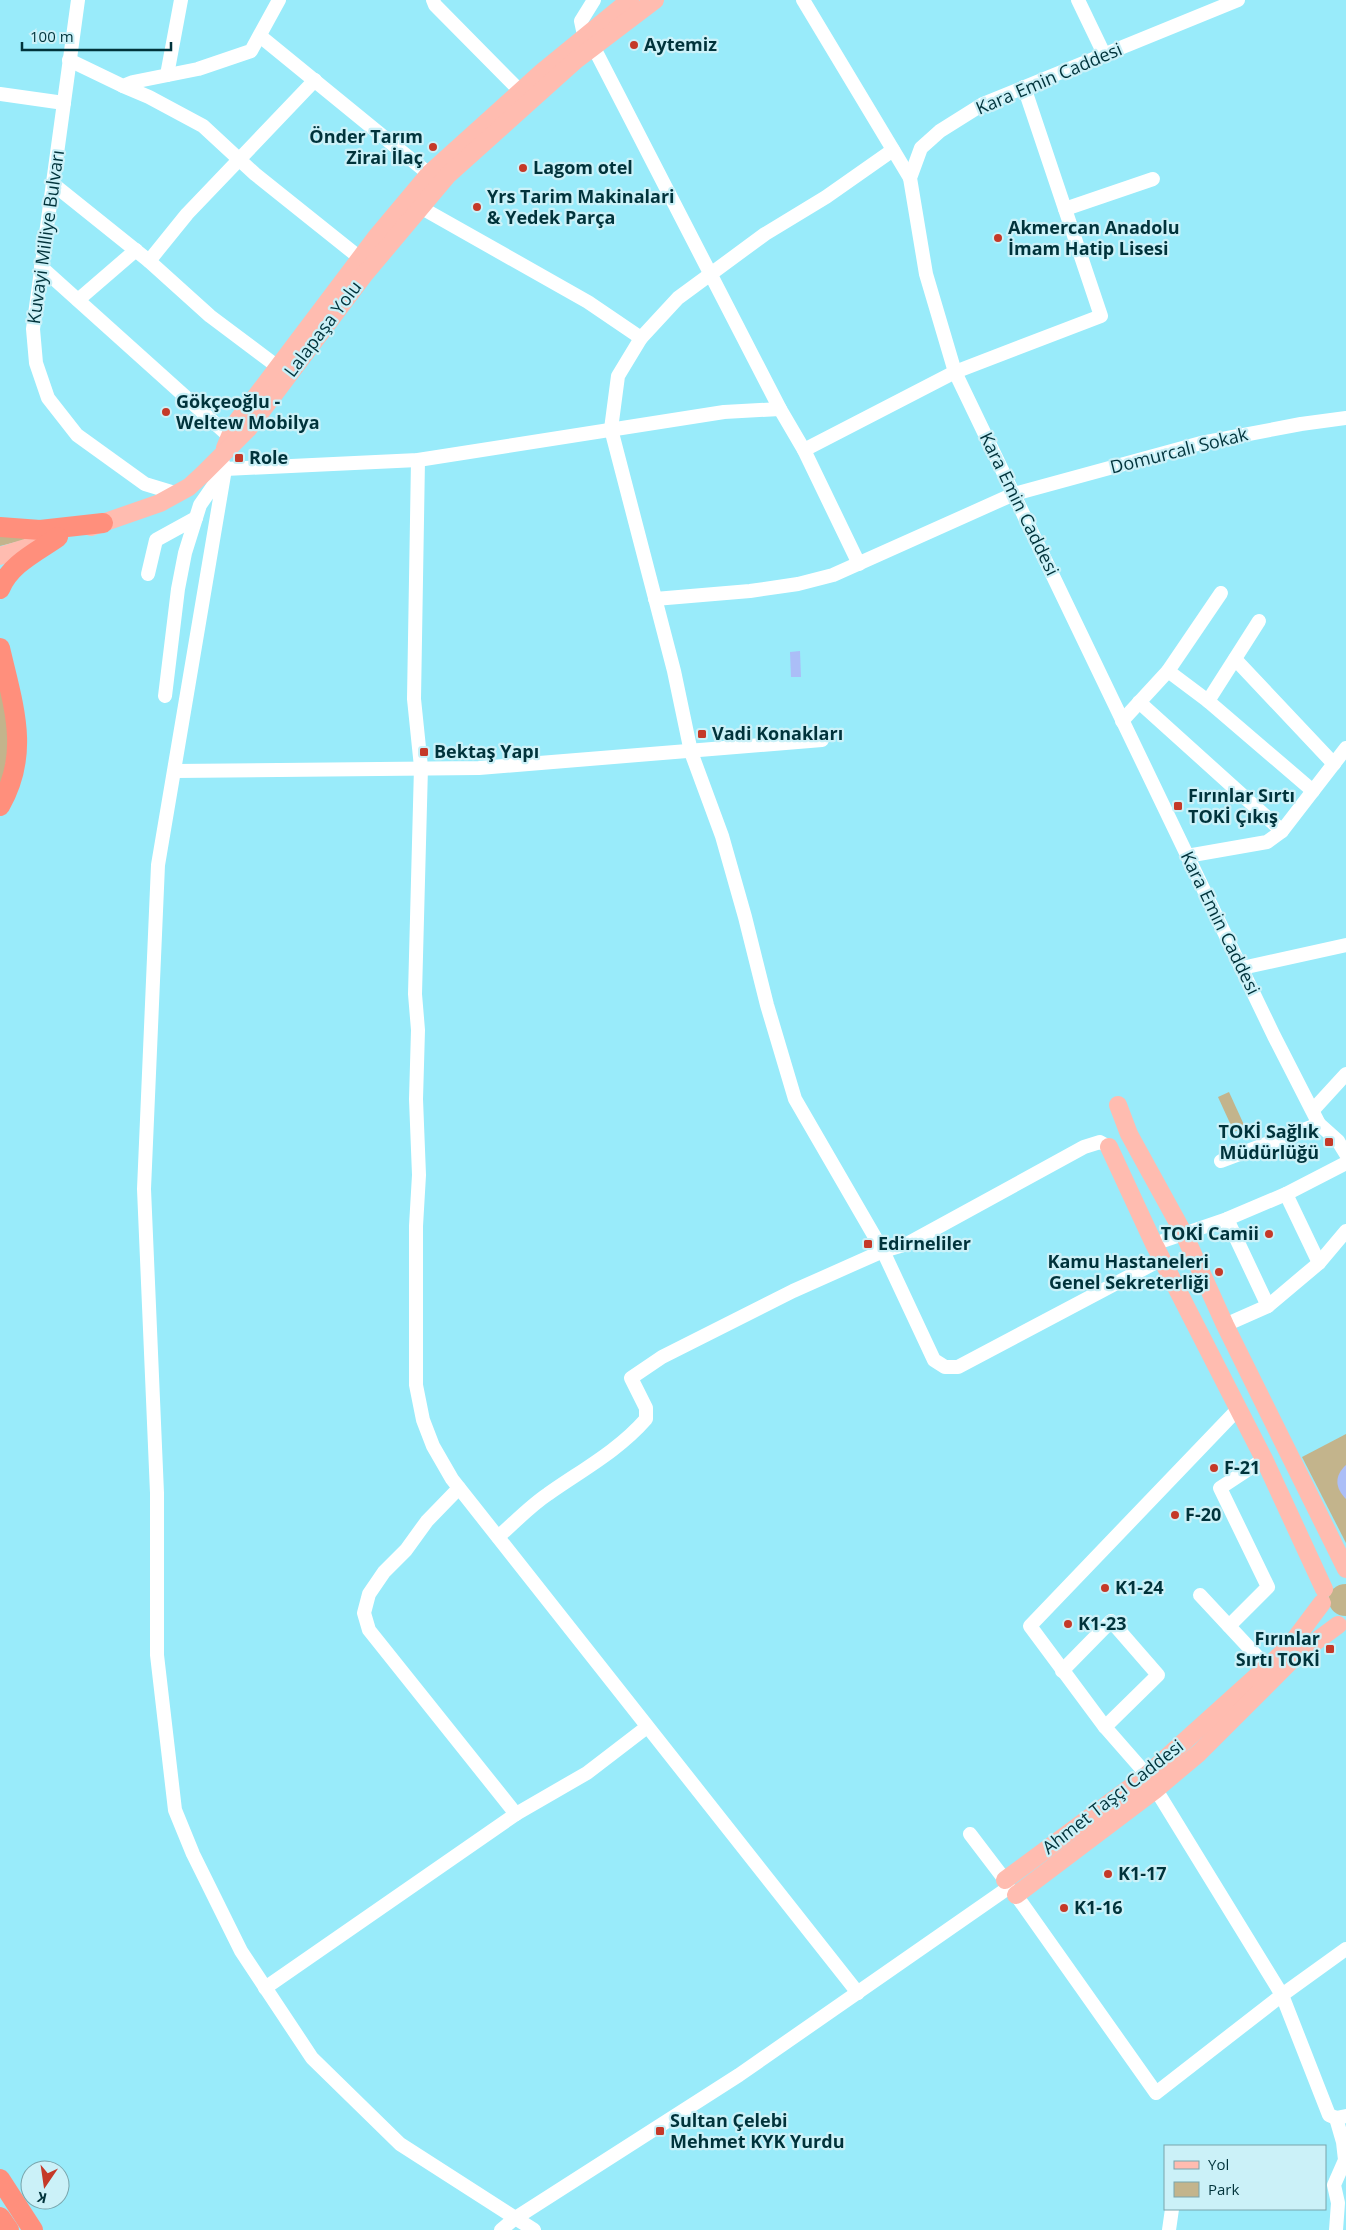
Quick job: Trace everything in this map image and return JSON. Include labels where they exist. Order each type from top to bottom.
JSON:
[{"type":"highway","points":[[0,527],[40,530],[103,523]]},
{"type":"highway","points":[[0,589],[8,574],[17,565],[58,537]]},
{"type":"highway","points":[[0,648],[16,720],[18,740],[14,775],[0,806]]},
{"type":"highway","points":[[0,2178],[33,2230]]},
{"type":"highway","points":[[0,2217],[9,2230]]},
{"type":"main road","name":"Lalapaşa Yolu","points":[[224,453],[248,430],[336,310],[448,175],[630,0]]},
{"type":"main road","name":"Lalapaşa Yolu","points":[[224,453],[278,367],[401,205],[429,174],[520,91],[589,41],[656,0]]},
{"type":"main road","points":[[0,556],[160,503],[178,494],[203,474],[224,453]]},
{"type":"main road","points":[[1118,1106],[1129,1134],[1184,1234],[1225,1325],[1346,1569]]},
{"type":"main road","points":[[1108,1147],[1158,1251],[1264,1459],[1323,1596],[1324,1612],[1342,1626]]},
{"type":"main road","name":"Ahmet Taşçı Caddesi","points":[[1151,1783],[1289,1647],[1334,1578],[1346,1573]]},
{"type":"main road","name":"Ahmet Taşçı Caddesi","points":[[1010,1888],[1151,1783],[1199,1753],[1295,1657],[1342,1626]]},
{"type":"street","name":"Kuvayi Milliye Bulvarı","points":[[78,0],[33,329],[36,363],[48,398],[77,435],[145,484],[178,494]]},
{"type":"street","points":[[167,75],[181,0]]},
{"type":"street","points":[[123,86],[133,82],[198,70],[251,51],[279,0]]},
{"type":"street","points":[[433,0],[435,5],[520,91]]},
{"type":"street","points":[[594,0],[581,21],[589,41],[780,409],[804,450],[859,564]]},
{"type":"street","points":[[803,0],[910,178]]},
{"type":"street","points":[[1078,0],[1104,54]]},
{"type":"street","name":"Kara Emin Caddesi","points":[[1238,0],[983,104],[940,131],[921,148],[910,178],[926,274],[954,372],[1318,1124],[1342,1140],[1346,1154]]},
{"type":"street","points":[[260,36],[429,174]]},
{"type":"street","points":[[69,60],[149,97],[203,126],[238,158],[360,258]]},
{"type":"street","points":[[149,261],[187,214],[238,158],[315,80]]},
{"type":"street","points":[[804,450],[954,372],[1101,316],[1024,87]]},
{"type":"street","points":[[0,94],[64,103]]},
{"type":"street","points":[[893,150],[826,196],[765,234],[678,298],[641,338],[618,376],[611,429],[674,670],[691,752],[722,836],[767,1005],[795,1099],[883,1251],[934,1360],[945,1367],[958,1367],[1184,1234],[1227,1219],[1286,1194],[1346,1163]]},
{"type":"street","points":[[1065,209],[1153,179]]},
{"type":"street","points":[[53,184],[136,250],[210,316],[278,367]]},
{"type":"street","points":[[420,207],[588,302],[641,338]]},
{"type":"street","points":[[78,300],[136,250]]},
{"type":"street","points":[[42,267],[78,300],[224,453],[418,460],[724,412],[780,409]]},
{"type":"street","name":"Domurcalı Sokak","points":[[655,599],[750,591],[798,584],[833,575],[1014,494],[1201,443],[1301,424],[1346,418]]},
{"type":"street","points":[[165,696],[178,589],[185,553],[200,505],[224,453]]},
{"type":"street","points":[[224,453],[175,771],[158,866],[144,1189],[157,1493],[157,1655],[175,1810],[193,1854],[241,1951],[312,2058],[400,2144],[514,2219],[534,2230]]},
{"type":"street","points":[[418,460],[414,699],[421,767],[415,994],[418,1030],[416,1099],[418,1175],[416,1226],[416,1384],[423,1420],[432,1446],[459,1488],[858,1993]]},
{"type":"street","points":[[148,574],[156,540],[196,518]]},
{"type":"street","points":[[1122,721],[1168,671],[1221,593]]},
{"type":"street","points":[[1208,701],[1259,621]]},
{"type":"street","points":[[1235,659],[1334,764]]},
{"type":"street","points":[[1168,671],[1208,701],[1313,791]]},
{"type":"street","points":[[1139,702],[1282,831]]},
{"type":"street","points":[[175,771],[421,767],[479,768],[644,753],[691,752],[822,740]]},
{"type":"street","points":[[1187,856],[1267,842],[1282,831],[1346,748]]},
{"type":"street","points":[[1242,968],[1346,945]]},
{"type":"street","points":[[1312,1110],[1346,1074]]},
{"type":"street","points":[[1221,1161],[1318,1124]]},
{"type":"street","points":[[498,1537],[547,1494],[586,1471],[630,1437],[646,1418],[646,1408],[631,1378],[662,1356],[793,1291],[883,1251],[907,1244],[1084,1148],[1100,1142],[1108,1147]]},
{"type":"street","points":[[1286,1194],[1319,1262]]},
{"type":"street","points":[[1227,1219],[1268,1306]]},
{"type":"street","points":[[1225,1325],[1268,1306],[1319,1262],[1346,1231]]},
{"type":"street","points":[[1238,1409],[1030,1626],[1105,1727],[1151,1783],[1282,1995],[1329,2115],[1341,2117],[1345,2160],[1329,2184],[1338,2203],[1336,2230]]},
{"type":"street","points":[[1229,1626],[1268,1587],[1220,1488],[1264,1459]]},
{"type":"street","points":[[459,1488],[427,1521],[406,1550],[384,1572],[369,1594],[364,1613],[369,1630],[516,1814]]},
{"type":"street","points":[[1200,1595],[1267,1667]]},
{"type":"street","points":[[1062,1671],[1111,1621],[1158,1675],[1105,1727]]},
{"type":"street","points":[[265,1988],[516,1814],[587,1773],[647,1727]]},
{"type":"street","points":[[970,1834],[1156,2093],[1282,1995],[1346,1949]]},
{"type":"street","points":[[501,2230],[514,2219],[739,2075],[858,1993],[896,1964],[1010,1888]]},
{"type":"street","points":[[1169,2230],[1172,2210]]},
{"type":"green space","points":[[0,536],[36,537],[0,546]]},
{"type":"green space","points":[[0,675],[12,726],[0,798]]},
{"type":"green space","points":[[1229,1092],[1245,1127],[1234,1132],[1218,1097]]},
{"type":"green space","points":[[1346,1434],[1346,1543],[1302,1457]]},
{"type":"green space","points":[[1346,1584],[1346,1616],[1334,1612],[1328,1600],[1334,1588]]},
{"type":"water","points":[[800,651],[801,677],[791,677],[790,652]]},
{"type":"water","points":[[1346,1465],[1346,1499],[1342,1495],[1337,1482],[1339,1473]]},
{"type":"place","name":"Aytemiz","points":[[634,45]]},
{"type":"place","name":"Önder Tarım Zirai İlaç","points":[[433,147]]},
{"type":"place","name":"Lagom otel","points":[[523,168]]},
{"type":"place","name":"Yrs Tarim Makinalari & Yedek Parça","points":[[477,207]]},
{"type":"place","name":"Akmercan Anadolu İmam Hatip Lisesi","points":[[998,238]]},
{"type":"place","name":"Gökçeoğlu - Weltew Mobilya","points":[[166,412]]},
{"type":"place","name":"Role","points":[[239,458]]},
{"type":"place","name":"Vadi Konakları","points":[[702,734]]},
{"type":"place","name":"Bektaş Yapı","points":[[424,752]]},
{"type":"place","name":"Fırınlar Sırtı TOKİ Çıkış","points":[[1178,806]]},
{"type":"place","name":"TOKİ Sağlık Müdürlüğü","points":[[1329,1142]]},
{"type":"place","name":"TOKİ Camii","points":[[1269,1234]]},
{"type":"place","name":"Edirneliler","points":[[868,1244]]},
{"type":"place","name":"Kamu Hastaneleri Genel Sekreterliği","points":[[1219,1272]]},
{"type":"place","name":"F-21","points":[[1214,1468]]},
{"type":"place","name":"F-20","points":[[1175,1515]]},
{"type":"place","name":"K1-24","points":[[1105,1588]]},
{"type":"place","name":"K1-23","points":[[1068,1624]]},
{"type":"place","name":"Fırınlar Sırtı TOKİ","points":[[1330,1649]]},
{"type":"place","name":"K1-17","points":[[1108,1874]]},
{"type":"place","name":"K1-16","points":[[1064,1908]]},
{"type":"place","name":"Sultan Çelebi Mehmet KYK Yurdu","points":[[660,2131]]}]
